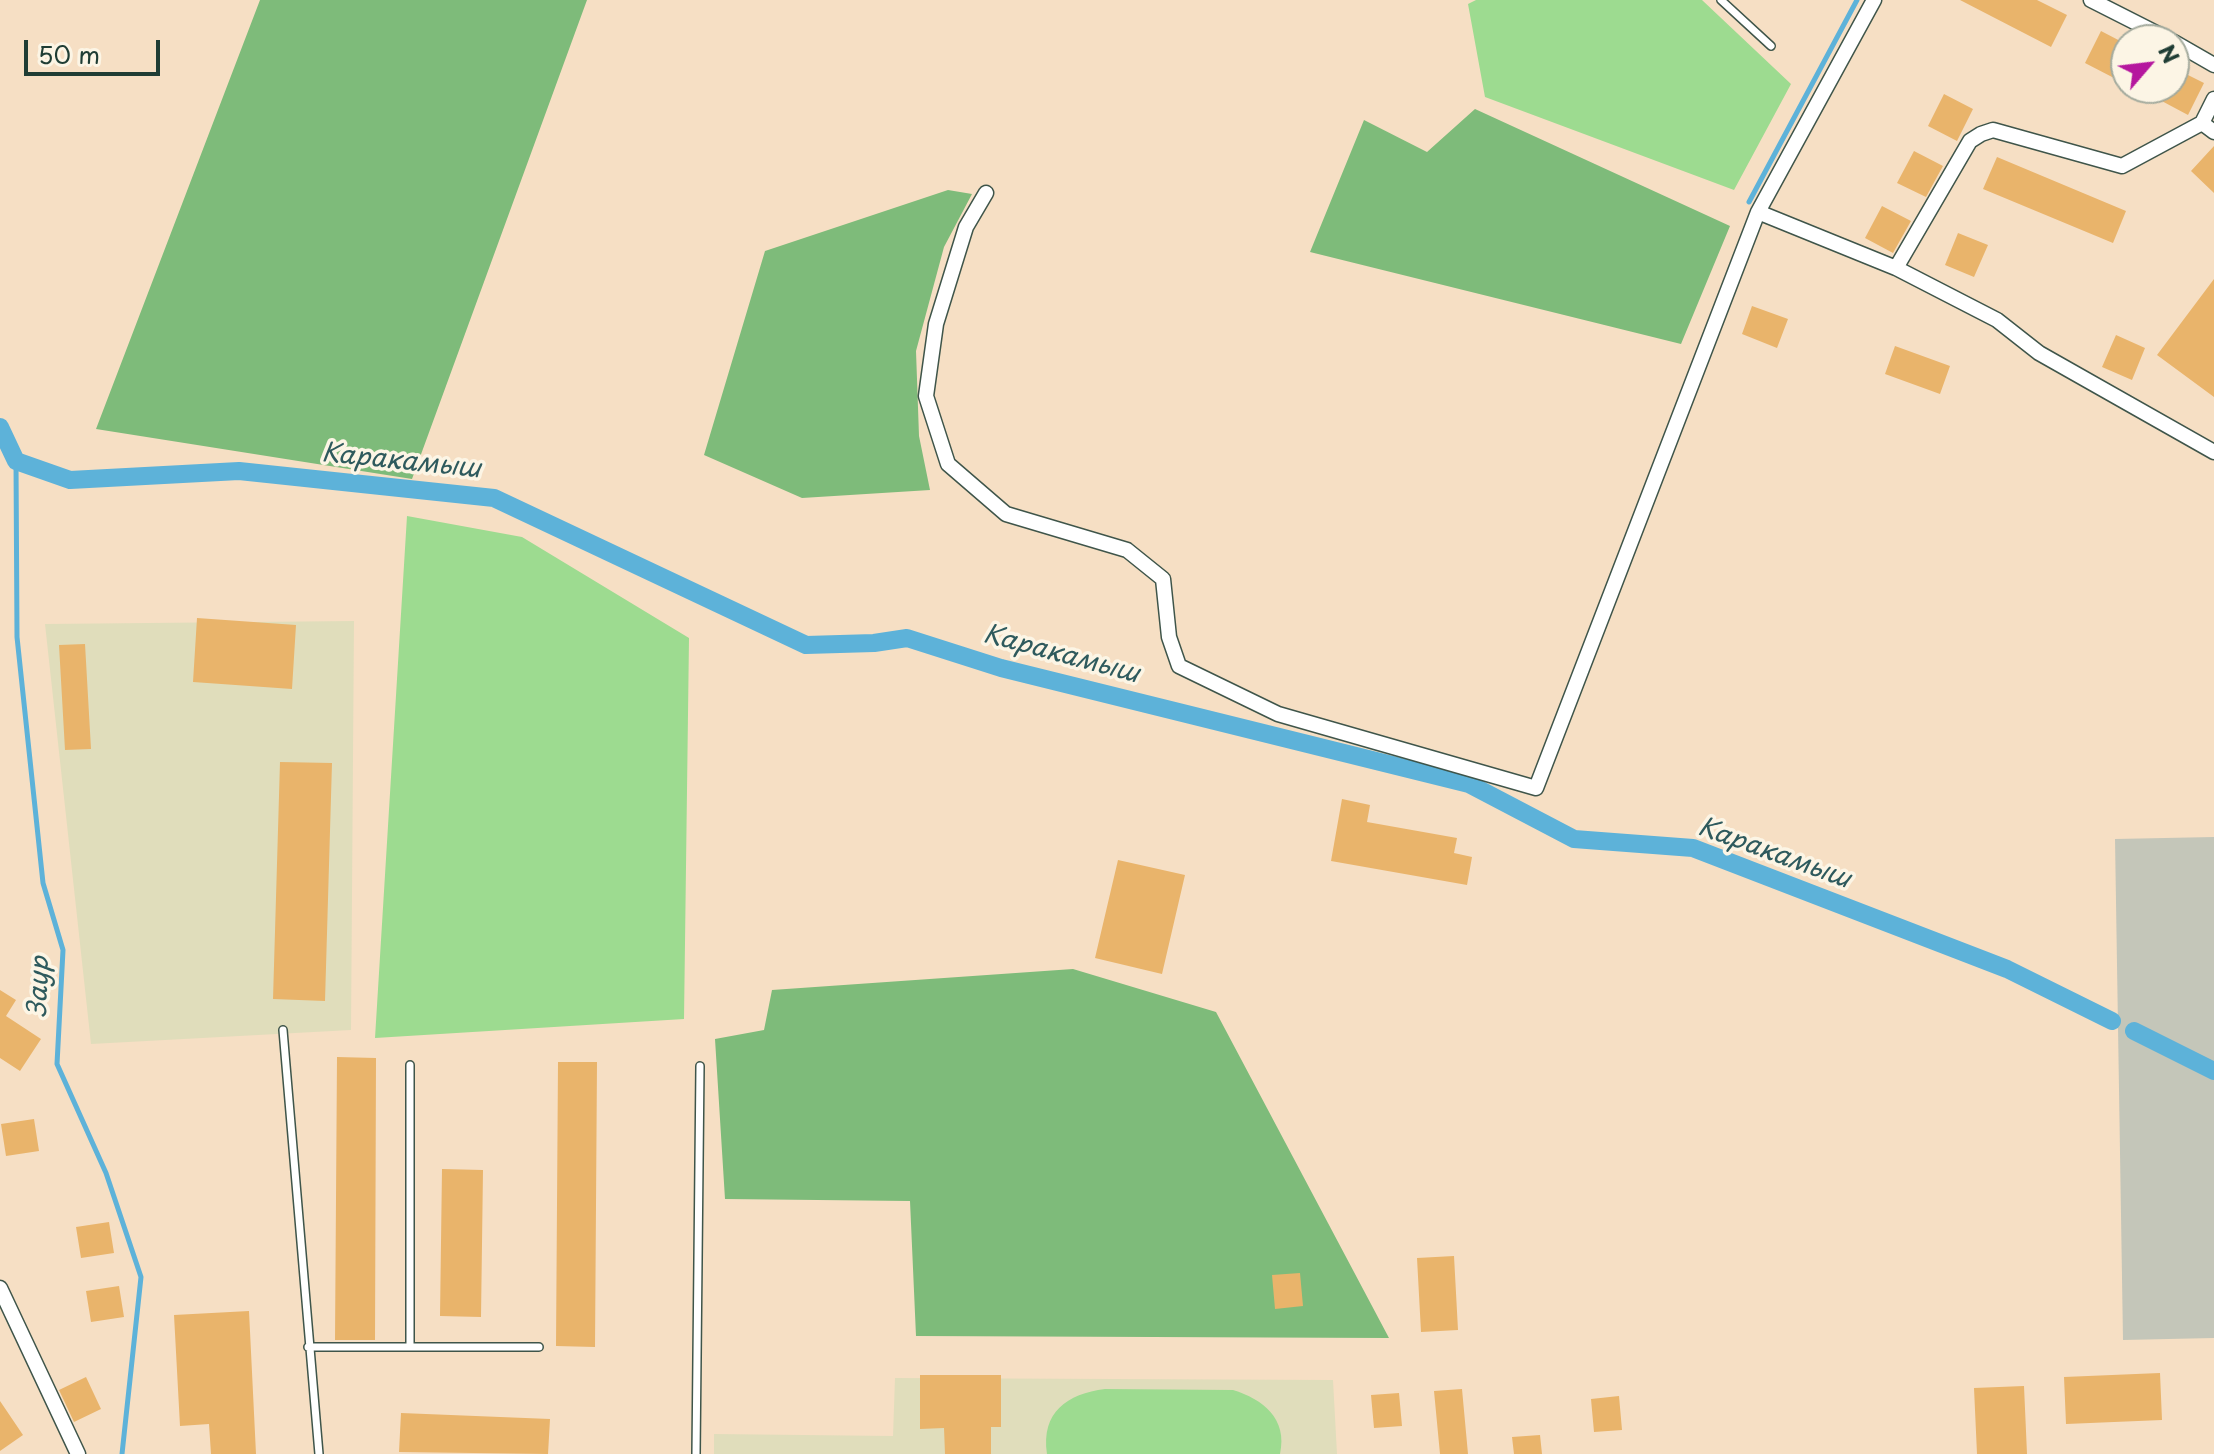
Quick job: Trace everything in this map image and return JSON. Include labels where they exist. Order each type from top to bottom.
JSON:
[{"type":"street","points":[[986,193],[966,227],[936,324],[926,396],[948,464],[1006,514],[1127,550],[1163,579],[1169,637],[1179,666],[1278,714],[1536,788],[1758,212],[1874,0]]},
{"type":"street","points":[[2091,0],[2138,24]]},
{"type":"street","points":[[2190,51],[2214,65]]},
{"type":"street","points":[[1896,268],[1970,141],[1981,134],[1993,130],[2122,166],[2208,128],[2214,99]]},
{"type":"street","points":[[1758,212],[1896,268],[1997,320],[2039,353],[2214,452]]},
{"type":"street","points":[[0,1288],[78,1454]]},
{"type":"lane","points":[[1721,0],[1771,46]]},
{"type":"lane","points":[[283,1030],[319,1454]]},
{"type":"lane","points":[[410,1065],[410,1346]]},
{"type":"lane","points":[[696,1454],[700,1066]]},
{"type":"lane","points":[[308,1347],[539,1347]]},
{"type":"shaded area","points":[[354,621],[351,1030],[91,1044],[45,624]]},
{"type":"shaded area","points":[[2214,837],[2214,1338],[2123,1340],[2115,839]]},
{"type":"shaded area","points":[[895,1378],[1333,1380],[1337,1454],[714,1454],[714,1434],[893,1436]]},
{"type":"green space","points":[[260,0],[587,0],[412,479],[96,429]]},
{"type":"green space","points":[[1476,0],[1702,0],[1791,84],[1734,190],[1485,97],[1468,4]]},
{"type":"green space","points":[[1475,109],[1730,226],[1681,344],[1310,252],[1364,120],[1427,152]]},
{"type":"green space","points":[[948,190],[972,194],[944,247],[916,351],[919,436],[930,490],[802,498],[704,455],[765,251]]},
{"type":"green space","points":[[407,516],[522,537],[689,638],[684,1019],[375,1038]]},
{"type":"green space","points":[[1073,969],[1216,1012],[1389,1338],[916,1336],[910,1201],[725,1199],[715,1039],[764,1030],[772,990]]},
{"type":"green space","points":[[1105,1389],[1233,1390],[1244,1394],[1263,1405],[1277,1421],[1282,1442],[1280,1454],[1047,1454],[1048,1427],[1060,1408],[1079,1395]]},
{"type":"building","points":[[1960,0],[2037,0],[2067,15],[2051,47]]},
{"type":"building","points":[[2101,31],[2110,36],[2110,76],[2085,63]]},
{"type":"building","points":[[2190,76],[2204,83],[2188,115],[2167,104],[2190,104]]},
{"type":"building","points":[[1944,94],[1973,109],[1957,141],[1928,126]]},
{"type":"building","points":[[2214,146],[2214,193],[2191,171]]},
{"type":"building","points":[[1914,151],[1943,166],[1926,197],[1897,183]]},
{"type":"building","points":[[1997,157],[2126,211],[2113,243],[1983,189]]},
{"type":"building","points":[[1882,206],[1911,221],[1893,253],[1865,238]]},
{"type":"building","points":[[1958,233],[1988,245],[1974,277],[1945,265]]},
{"type":"building","points":[[2214,279],[2214,397],[2157,355]]},
{"type":"building","points":[[1752,306],[1788,319],[1777,348],[1742,334]]},
{"type":"building","points":[[2116,335],[2145,348],[2132,380],[2102,367]]},
{"type":"building","points":[[1895,346],[1950,366],[1940,394],[1885,374]]},
{"type":"building","points":[[197,618],[296,625],[292,689],[193,682]]},
{"type":"building","points":[[85,644],[91,749],[65,750],[59,645]]},
{"type":"building","points":[[280,762],[332,763],[325,1001],[273,999]]},
{"type":"building","points":[[1342,799],[1370,805],[1367,822],[1457,838],[1454,853],[1472,857],[1467,885],[1331,861]]},
{"type":"building","points":[[1118,860],[1185,875],[1162,974],[1095,958]]},
{"type":"building","points":[[0,990],[16,1000],[6,1016],[41,1039],[20,1071],[0,1058]]},
{"type":"building","points":[[337,1057],[376,1058],[375,1340],[335,1340]]},
{"type":"building","points":[[558,1062],[597,1062],[595,1347],[556,1346]]},
{"type":"building","points":[[34,1119],[39,1151],[6,1156],[1,1124]]},
{"type":"building","points":[[442,1169],[483,1170],[481,1317],[440,1316]]},
{"type":"building","points":[[109,1222],[114,1253],[81,1258],[76,1227]]},
{"type":"building","points":[[1454,1256],[1458,1330],[1421,1332],[1417,1258]]},
{"type":"building","points":[[1300,1273],[1303,1306],[1275,1309],[1272,1275]]},
{"type":"building","points":[[119,1286],[124,1317],[91,1322],[86,1291]]},
{"type":"building","points":[[249,1311],[256,1454],[211,1454],[209,1424],[180,1426],[174,1315]]},
{"type":"building","points":[[2160,1373],[2162,1420],[2066,1424],[2064,1377]]},
{"type":"building","points":[[920,1375],[1001,1375],[1001,1427],[991,1427],[991,1454],[945,1454],[944,1428],[920,1429]]},
{"type":"building","points":[[86,1377],[101,1409],[74,1422],[59,1390]]},
{"type":"building","points":[[2024,1386],[2027,1454],[1977,1454],[1974,1388]]},
{"type":"building","points":[[1462,1389],[1468,1454],[1440,1454],[1434,1391]]},
{"type":"building","points":[[1399,1393],[1402,1426],[1374,1428],[1371,1395]]},
{"type":"building","points":[[1619,1396],[1622,1430],[1594,1432],[1591,1399]]},
{"type":"building","points":[[0,1401],[23,1435],[0,1451]]},
{"type":"building","points":[[401,1413],[550,1419],[548,1454],[399,1452]]},
{"type":"building","points":[[1540,1435],[1542,1454],[1514,1454],[1512,1437]]},
{"type":"waterway","points":[[1749,202],[1857,0]]},
{"type":"waterway","name":"Каракамыш","points":[[0,427],[16,461],[70,480],[239,471],[494,498],[806,645],[874,643],[907,638],[1001,668],[1469,784],[1574,839],[1693,848],[2007,969],[2112,1021]]},
{"type":"waterway","name":"Заур","points":[[16,461],[17,637],[43,883],[63,950],[57,1064],[106,1173],[141,1277],[122,1454]]},
{"type":"waterway","name":"Каракамыш","points":[[2134,1031],[2214,1071]]}]
